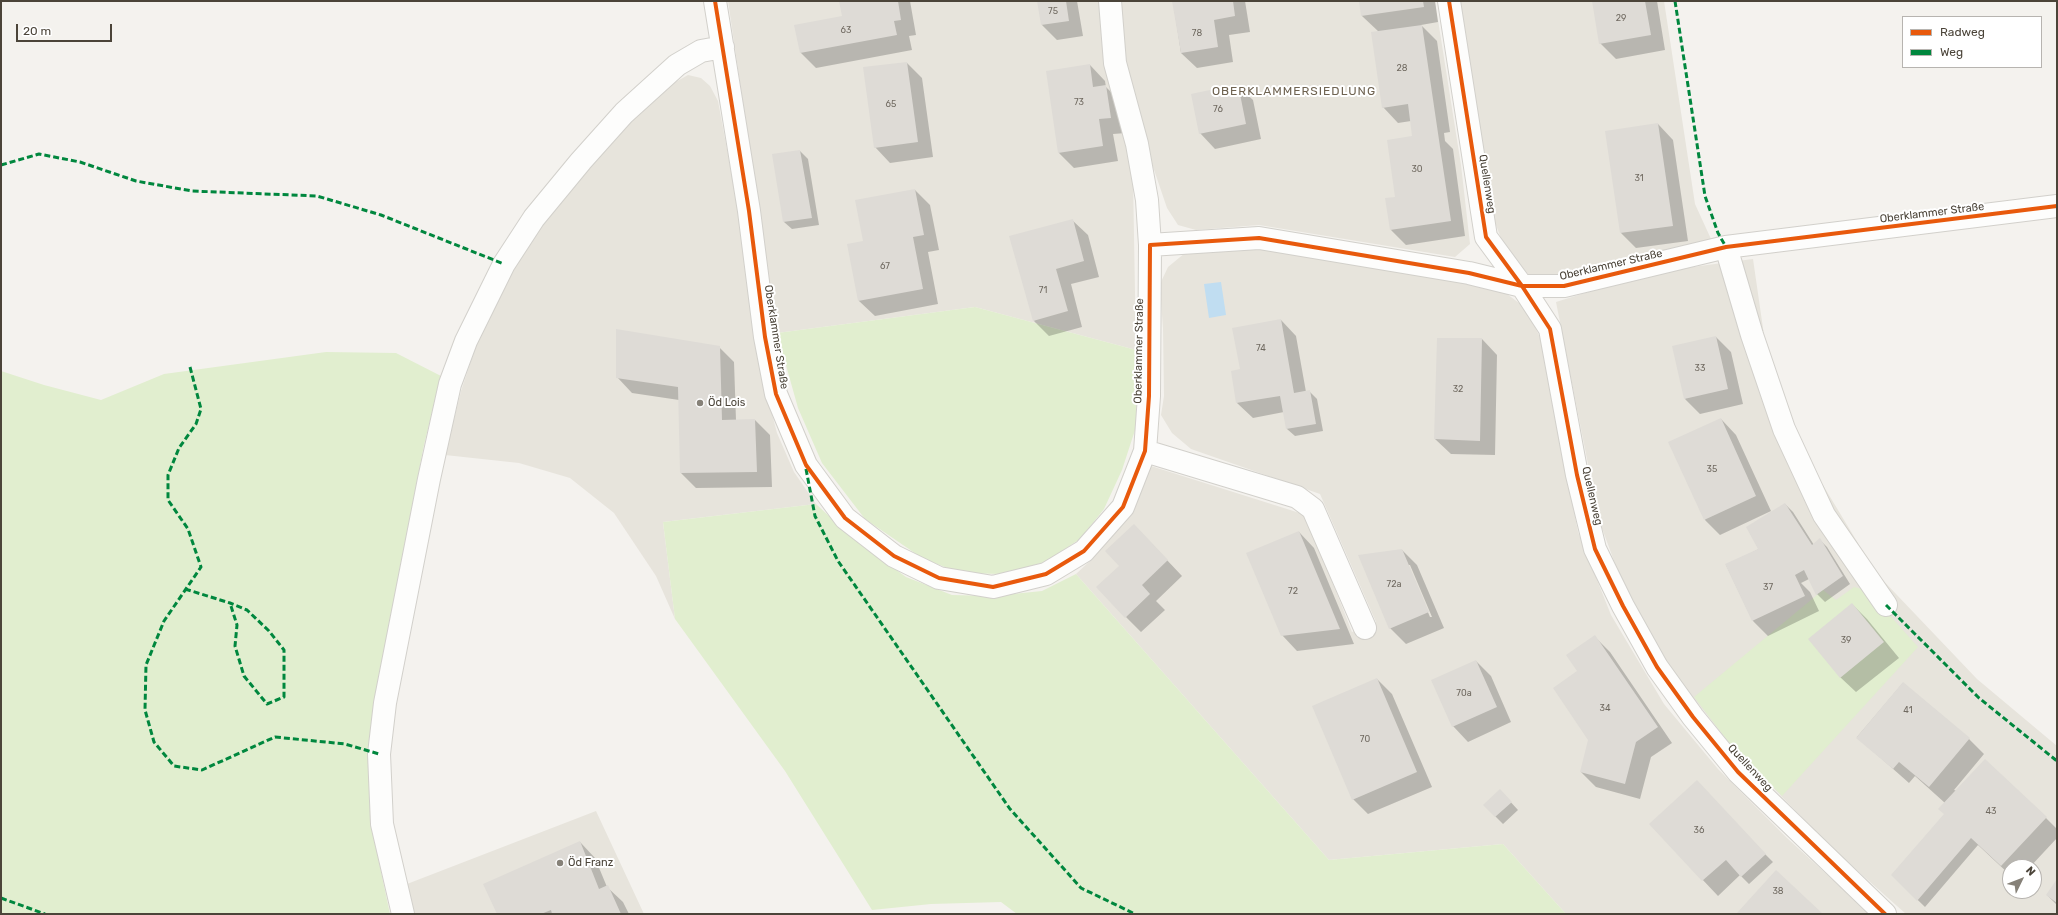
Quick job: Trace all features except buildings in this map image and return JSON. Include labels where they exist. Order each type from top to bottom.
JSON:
[{"type":"street","name":"Oberklammer Straße","points":[[715,1],[749,211],[764,337],[776,394],[806,465],[845,518],[894,556],[939,578],[993,587],[1046,574],[1084,551],[1123,507],[1145,450],[1149,396],[1150,245],[1147,200],[1137,144],[1116,63],[1110,1]]},
{"type":"street","name":"Quellenweg","points":[[1449,1],[1486,237],[1522,286],[1550,330],[1577,475],[1595,549],[1623,606],[1657,667],[1693,718],[1738,772],[1884,914]]},
{"type":"street","points":[[403,914],[382,824],[379,754],[386,702],[429,479],[450,384],[466,340],[504,264],[525,231],[581,161],[624,113],[677,64],[701,51],[723,47]]},
{"type":"street","name":"Oberklammer Straße","points":[[1150,245],[1259,238],[1469,273],[1522,286],[1564,286],[1726,247],[2057,206]]},
{"type":"street","points":[[1726,247],[1752,334],[1784,429],[1824,516],[1886,605]]},
{"type":"street","points":[[1145,450],[1297,497],[1313,509],[1365,628]]},
{"type":"shaded area","points":[[728,1],[1103,1],[1133,179],[1136,350],[975,307],[777,333]]},
{"type":"shaded area","points":[[1118,1],[1435,1],[1461,165],[1470,244],[1455,257],[1259,225],[1196,230],[1178,225],[1167,208],[1148,152],[1125,69]]},
{"type":"shaded area","points":[[1455,1],[1664,1],[1695,204],[1711,239],[1560,275],[1529,275],[1505,249],[1493,217]]},
{"type":"shaded area","points":[[688,75],[701,78],[710,86],[718,101],[733,182],[765,387],[777,433],[794,472],[816,504],[663,522],[675,619],[656,576],[614,513],[570,478],[519,463],[445,455],[461,391],[487,313],[531,240],[577,180],[638,113],[672,84]]},
{"type":"shaded area","points":[[1233,246],[1289,251],[1467,284],[1507,294],[1527,309],[1541,340],[1578,532],[1611,615],[1664,704],[1718,769],[1787,838],[1870,914],[1566,914],[1503,844],[1329,860],[1076,574],[1093,558],[1120,527],[1138,498],[1151,466],[1306,515],[1352,632],[1376,622],[1320,494],[1191,449],[1172,433],[1161,415],[1164,396],[1163,329],[1160,284],[1168,267],[1185,253]]},
{"type":"shaded area","points":[[1753,259],[1765,342],[1806,457],[1876,573],[1977,679],[2057,746],[2057,914],[1906,914],[1833,849],[1730,744],[1673,672],[1621,580],[1599,520],[1556,302],[1598,289],[1692,267]]},
{"type":"shaded area","points":[[596,811],[644,914],[412,914],[407,884]]},
{"type":"green space","points":[[975,307],[1136,350],[1136,427],[1122,470],[1104,509],[1080,539],[1045,562],[1001,574],[960,573],[922,558],[865,519],[822,463],[798,408],[777,333]]},
{"type":"green space","points":[[326,352],[396,353],[441,376],[424,445],[383,655],[368,753],[373,834],[390,914],[1,914],[1,371],[44,385],[101,400],[164,374]]},
{"type":"green space","points":[[816,504],[855,540],[906,577],[952,595],[993,596],[1042,591],[1076,574],[1329,860],[1503,844],[1566,914],[1017,914],[1001,902],[931,904],[872,910],[785,771],[675,619],[663,522]]},
{"type":"green space","points":[[1854,587],[1862,589],[1885,610],[1918,647],[1782,796],[1730,744],[1694,697],[1823,590],[1836,600]]},
{"type":"water","points":[[1221,282],[1226,315],[1209,318],[1204,284]]},
{"type":"marked path","points":[[1675,1],[1705,196],[1718,233],[1726,247]]},
{"type":"marked path","points":[[1,165],[39,154],[80,162],[136,181],[192,191],[317,196],[381,215],[504,264]]},
{"type":"marked path","points":[[190,367],[201,409],[196,424],[179,448],[168,475],[168,500],[188,529],[201,567],[164,621],[146,665],[145,710],[154,742],[174,766],[202,770],[275,737],[345,744],[379,754]]},
{"type":"marked path","points":[[806,469],[815,516],[838,561],[1010,809],[1081,888],[1135,914]]},
{"type":"marked path","points":[[185,589],[230,603],[247,610],[269,631],[284,650],[284,697],[267,704],[244,676],[235,646],[237,625],[230,603]]},
{"type":"marked path","points":[[1886,605],[1979,698],[2057,761]]},
{"type":"marked path","points":[[1,898],[45,914]]},
{"type":"cycle path","points":[[715,1],[749,211],[765,337],[776,394],[806,465],[845,518],[894,556],[939,578],[993,587],[1046,574],[1084,551],[1123,507],[1145,451],[1149,396],[1150,245],[1259,238],[1469,273],[1522,286],[1564,286],[1726,247],[2057,206]]},
{"type":"cycle path","points":[[1449,1],[1486,237],[1522,286],[1550,329],[1577,475],[1595,549],[1623,606],[1657,667],[1693,717],[1738,772],[1885,914]]},
{"type":"place","name":"Öd Lois","points":[[700,403]]},
{"type":"place","name":"Öd Franz","points":[[560,863]]},
{"type":"district","name":"OBERKLAMMERSIEDLUNG","points":[[1294,92]]}]
